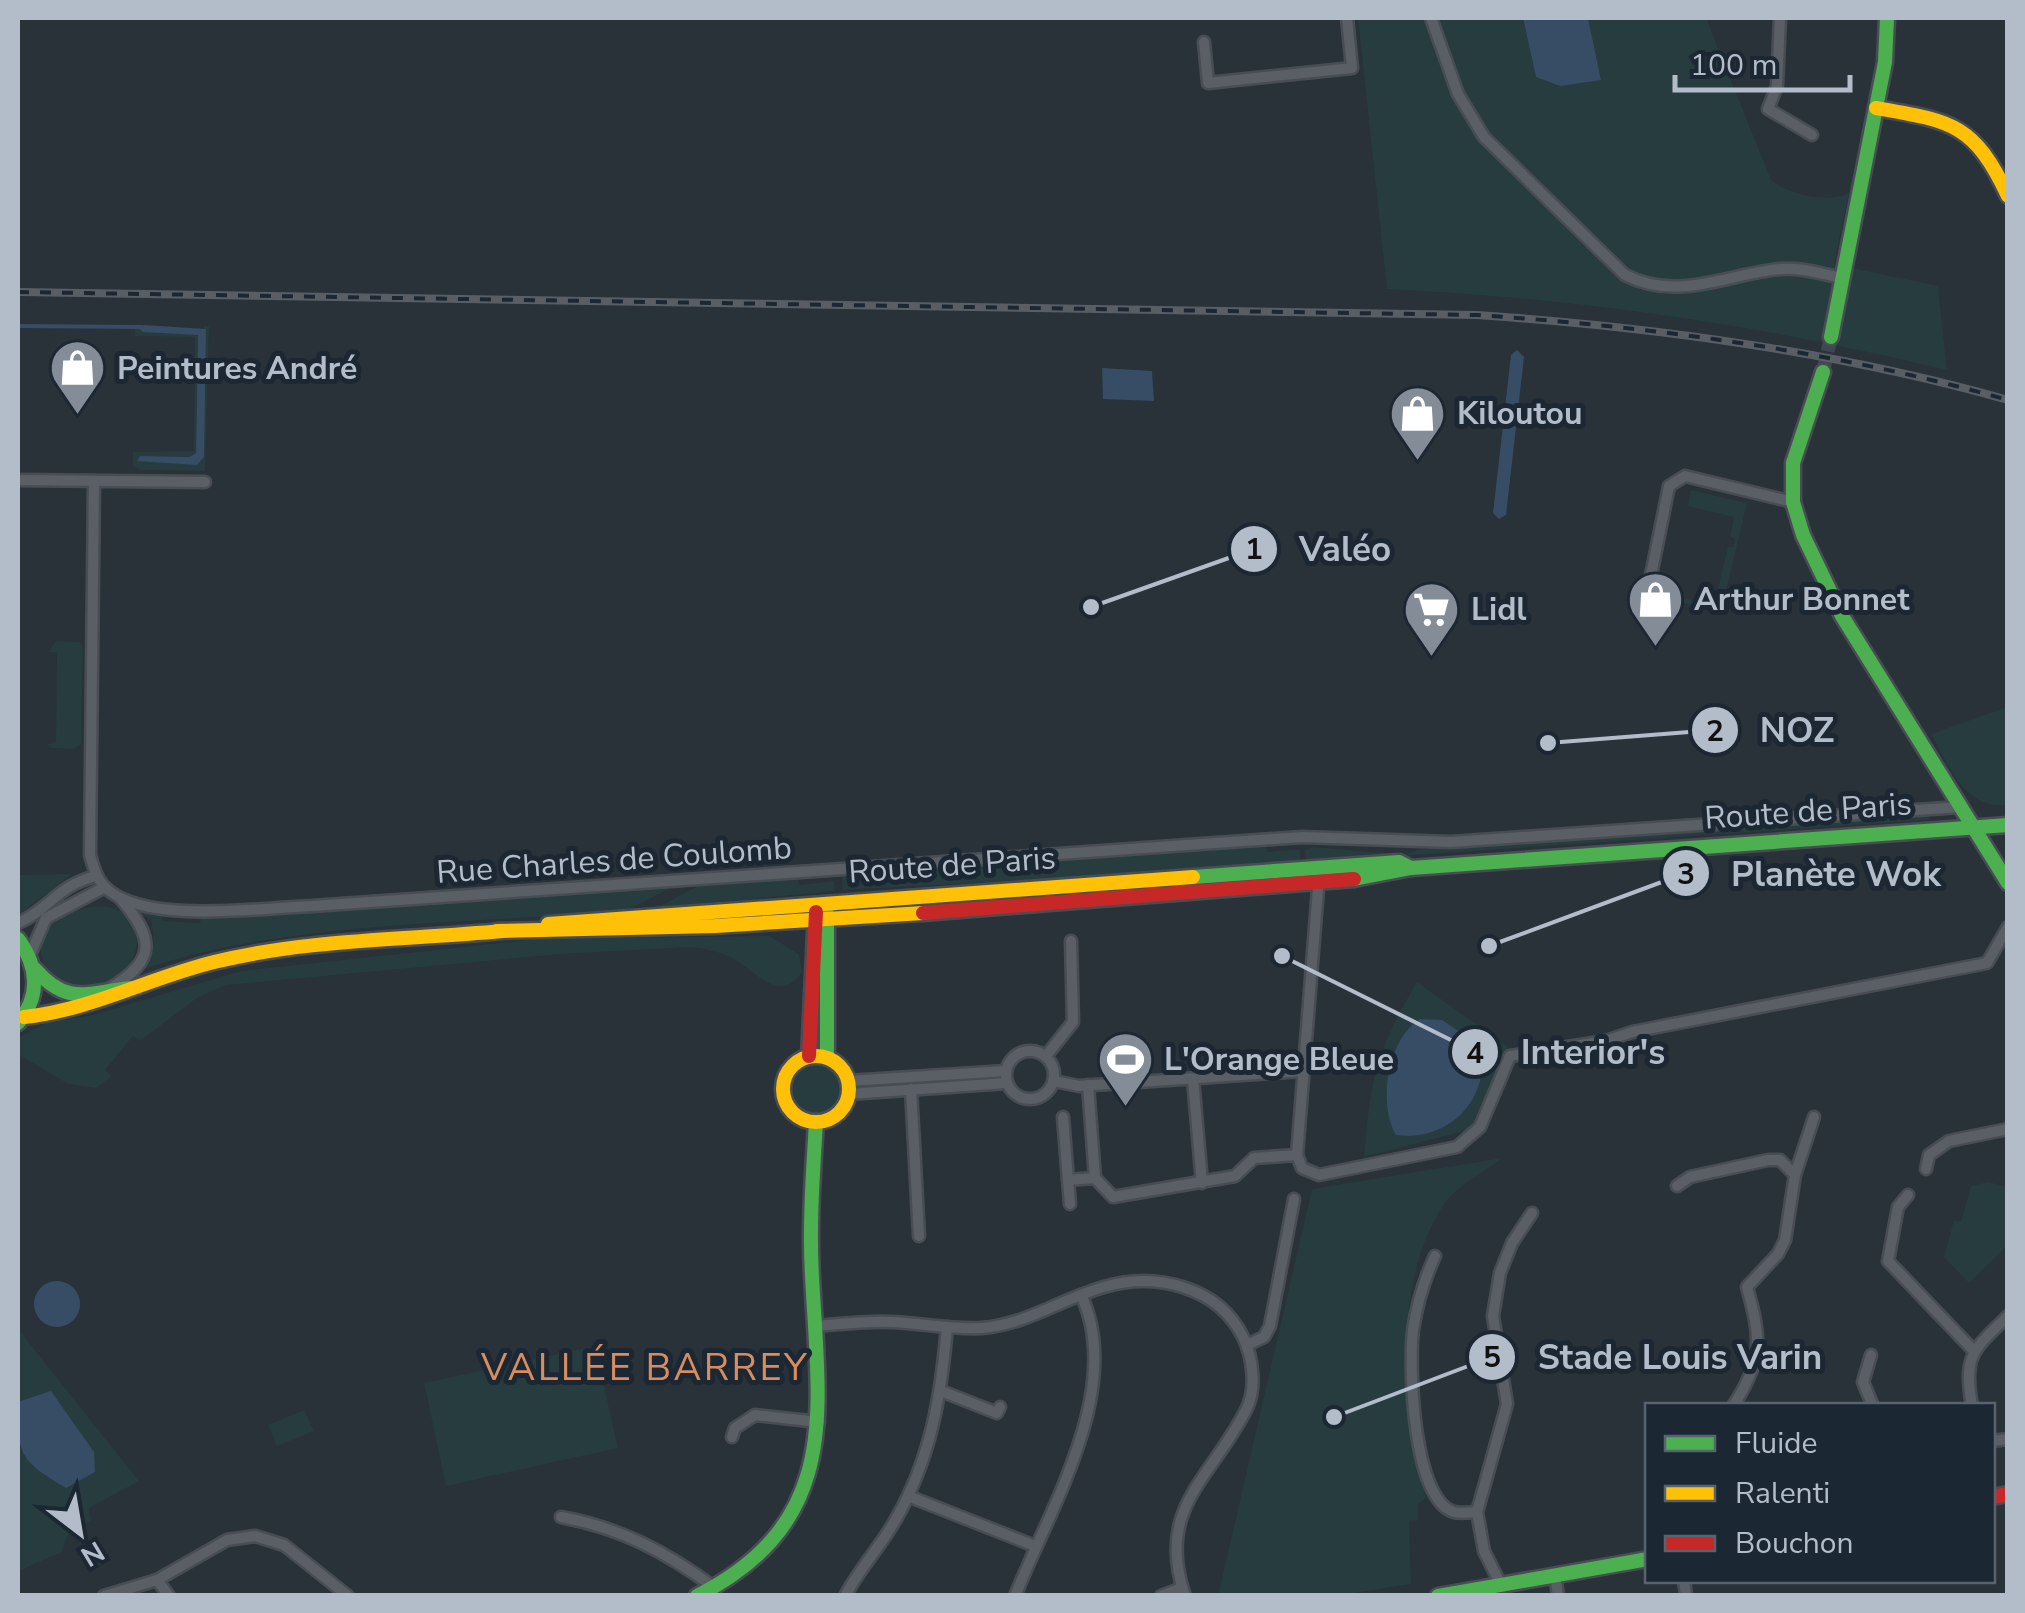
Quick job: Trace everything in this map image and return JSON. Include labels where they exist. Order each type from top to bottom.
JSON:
[{"type":"main road","points":[[1831,337],[1876,108],[1887,18]]},
{"type":"main road","points":[[1876,108],[1969,131],[1989,152],[2008,196]]},
{"type":"main road","points":[[1824,372],[1796,450],[1793,502],[1822,580],[2008,883]]},
{"type":"main road","name":"Route de Paris","points":[[497,931],[597,931],[822,919],[1369,878],[1410,868],[2008,825]]},
{"type":"main road","name":"Route de Paris","points":[[21,1020],[110,1001],[133,988],[217,961],[290,949],[497,931],[597,917],[1398,862],[1410,868]]},
{"type":"main road","points":[[822,901],[827,1058]]},
{"type":"main road","points":[[809,1056],[822,919]]},
{"type":"main road","points":[[18,939],[32,962],[35,990],[21,1020]]},
{"type":"main road","name":"Route de Paris","points":[[32,962],[45,982],[68,997],[108,988],[133,988]]},
{"type":"main road","points":[[809,1056],[827,1058],[843,1069],[848,1087],[835,1116],[816,1122],[796,1116],[783,1094],[788,1070],[809,1056]]},
{"type":"main road","points":[[699,1595],[748,1569],[778,1532],[804,1484],[819,1422],[811,1253],[816,1122]]},
{"type":"main road","points":[[1438,1596],[1645,1559]]},
{"type":"street","points":[[1204,42],[1208,83],[1352,68],[1347,18]]},
{"type":"street","points":[[1431,18],[1448,70],[1484,137],[1578,234],[1625,275],[1648,284],[1676,286],[1712,285],[1790,268],[1842,278]]},
{"type":"street","points":[[1780,18],[1777,86],[1768,109],[1812,135]]},
{"type":"street","points":[[1647,595],[1669,486],[1685,476],[1793,502]]},
{"type":"street","points":[[18,480],[204,482]]},
{"type":"street","points":[[18,923],[33,915],[58,890],[96,876],[90,846],[94,481]]},
{"type":"street","name":"Rue Charles de Coulomb","points":[[96,876],[120,897],[167,908],[220,910],[1302,837],[1450,842],[1960,807]]},
{"type":"street","points":[[1332,867],[1316,882],[1297,1155],[1307,1171],[1328,1174],[1457,1148],[1480,1128],[1510,1056],[1578,1047],[1647,1028],[1988,963],[2008,927]]},
{"type":"street","points":[[32,962],[46,918],[105,887]]},
{"type":"street","points":[[108,988],[135,973],[147,948],[142,926],[120,897]]},
{"type":"street","points":[[1046,1056],[1073,1022],[1071,941]]},
{"type":"street","points":[[1024,1052],[1046,1056],[1054,1067],[1054,1081],[1046,1094],[1031,1100],[1016,1095],[1007,1077],[1011,1061],[1024,1052]]},
{"type":"street","points":[[1054,1081],[1088,1086],[1302,1071]]},
{"type":"street","points":[[848,1087],[1007,1077]]},
{"type":"street","points":[[848,1087],[910,1089],[1007,1077]]},
{"type":"street","points":[[1193,1078],[1202,1183]]},
{"type":"street","points":[[1088,1086],[1094,1120],[1095,1178]]},
{"type":"street","points":[[910,1089],[919,1236]]},
{"type":"street","points":[[1063,1117],[1070,1204]]},
{"type":"street","points":[[1734,1403],[1755,1359],[1759,1326],[1747,1286],[1785,1240],[1795,1175],[1814,1117]]},
{"type":"street","points":[[1926,1169],[1929,1156],[1948,1141],[2008,1130]]},
{"type":"street","points":[[1068,1180],[1095,1178],[1120,1199],[1236,1176],[1254,1158],[1297,1155]]},
{"type":"street","points":[[1677,1186],[1690,1176],[1768,1160],[1780,1160],[1795,1175]]},
{"type":"street","points":[[1908,1195],[1898,1208],[1888,1261],[1973,1350]]},
{"type":"street","points":[[1247,1345],[1264,1337],[1270,1326],[1294,1199]]},
{"type":"street","points":[[1501,1585],[1484,1551],[1477,1512],[1508,1404],[1493,1316],[1500,1273],[1512,1242],[1532,1213]]},
{"type":"street","points":[[1436,1256],[1418,1304],[1413,1333],[1413,1386],[1422,1461],[1436,1499],[1453,1512],[1477,1512]]},
{"type":"street","points":[[815,1326],[887,1321],[980,1328],[1022,1321],[1081,1295],[1128,1282],[1186,1288],[1224,1310],[1247,1345],[1252,1383],[1248,1408],[1198,1480],[1176,1534],[1184,1592],[1161,1596]]},
{"type":"street","points":[[1014,1596],[1091,1403],[1095,1338],[1081,1295]]},
{"type":"street","points":[[1971,1403],[1966,1376],[1973,1350],[2008,1316]]},
{"type":"street","points":[[845,1596],[908,1496],[930,1443],[941,1391],[947,1328]]},
{"type":"street","points":[[1870,1403],[1864,1382],[1872,1355]]},
{"type":"street","points":[[941,1391],[998,1413],[1000,1407]]},
{"type":"street","points":[[732,1436],[735,1428],[755,1415],[819,1422]]},
{"type":"street","points":[[908,1496],[1034,1546]]},
{"type":"street","points":[[561,1517],[642,1540],[681,1562],[715,1588]]},
{"type":"street","points":[[104,1596],[158,1580],[216,1545],[255,1536],[284,1545],[348,1596]]},
{"type":"street","points":[[1555,1575],[1558,1596]]},
{"type":"street","points":[[158,1580],[169,1596]]},
{"type":"green space","points":[[1358,18],[1523,18],[1536,77],[1601,80],[1588,18],[1706,18],[1771,180],[1809,196],[1849,193],[1834,264],[1938,286],[1947,370],[1806,339],[1669,316],[1531,299],[1387,289]]},
{"type":"green space","points":[[144,325],[140,328],[198,335],[196,454],[141,456],[202,461],[204,326],[209,326],[205,471],[139,470],[133,466],[133,452],[194,451],[195,337],[135,336],[135,326]]},
{"type":"green space","points":[[1691,490],[1747,503],[1721,612],[1666,599],[1667,594],[1714,605],[1728,547],[1733,547],[1735,539],[1730,537],[1734,517],[1688,506]]},
{"type":"green space","points":[[56,641],[80,642],[83,648],[81,744],[74,749],[50,748],[47,744],[56,743],[57,653],[48,652]]},
{"type":"green space","points":[[2007,707],[2007,805],[1992,805],[1969,793],[1960,783],[1931,734]]},
{"type":"green space","points":[[1929,815],[1929,820],[1401,856],[1420,849]]},
{"type":"green space","points":[[1266,845],[1267,852],[1300,849],[1300,865],[843,890],[842,877]]},
{"type":"green space","points":[[1312,847],[1398,854],[1306,864],[1305,850]]},
{"type":"green space","points":[[72,874],[18,915],[18,875]]},
{"type":"green space","points":[[798,879],[799,885],[834,881],[835,891],[656,908],[698,886]]},
{"type":"green space","points":[[671,888],[629,909],[613,912],[314,933],[197,954],[141,970],[152,953],[153,935],[151,920],[137,912],[162,915],[162,921],[200,923],[201,918]]},
{"type":"green space","points":[[100,906],[119,911],[132,921],[137,936],[136,952],[128,967],[113,979],[93,987],[66,987],[45,965],[40,947],[42,937],[59,916]]},
{"type":"green space","points":[[769,936],[799,954],[802,972],[786,986],[761,979],[726,955],[691,947],[560,954],[226,985],[197,998],[140,1041],[133,1036],[105,1070],[112,1076],[96,1088],[68,1084],[18,1054],[18,1038],[46,1023],[93,1015],[241,971],[537,939]]},
{"type":"green space","points":[[1417,982],[1508,1047],[1488,1100],[1468,1130],[1364,1157],[1378,1066]]},
{"type":"green space","points":[[817,1063],[835,1071],[843,1089],[835,1107],[817,1115],[799,1107],[791,1089],[799,1071]]},
{"type":"green space","points":[[1502,1158],[1448,1199],[1426,1238],[1415,1274],[1409,1311],[1408,1389],[1426,1498],[1418,1504],[1418,1520],[1409,1521],[1411,1584],[1342,1595],[1218,1596],[1312,1189]]},
{"type":"green space","points":[[1988,1182],[2007,1187],[2007,1246],[1969,1283],[1944,1257],[1954,1220],[1961,1222],[1971,1186]]},
{"type":"green space","points":[[18,1329],[139,1481],[89,1508],[91,1520],[67,1536],[62,1552],[18,1571]]},
{"type":"green space","points":[[595,1346],[618,1448],[446,1486],[424,1383]]},
{"type":"green space","points":[[304,1410],[314,1431],[277,1446],[268,1425]]},
{"type":"water","points":[[1523,18],[1588,18],[1601,80],[1560,86],[1536,77]]},
{"type":"water","points":[[144,325],[206,329],[204,457],[197,465],[137,461],[140,456],[190,457],[196,453],[198,335],[143,332],[139,328]]},
{"type":"water","points":[[1517,350],[1524,357],[1506,515],[1499,519],[1493,513],[1511,355]]},
{"type":"water","points":[[1102,368],[1152,371],[1154,401],[1103,399]]},
{"type":"water","points":[[1420,1019],[1442,1020],[1481,1046],[1479,1083],[1462,1113],[1449,1124],[1433,1132],[1396,1135],[1387,1106],[1389,1072],[1400,1041]]},
{"type":"water","points":[[57,1281],[73,1288],[80,1304],[73,1320],[57,1327],[41,1320],[34,1304],[41,1288]]},
{"type":"water","points":[[51,1391],[94,1452],[95,1472],[66,1488],[30,1463],[19,1434],[18,1402]]},
{"type":"waterway","points":[[19,326],[142,327]]},
{"type":"tunnel","points":[[1823,372],[1831,337]]},
{"type":"railway","points":[[18,292],[1477,315],[1611,326],[1745,344],[1877,368],[2008,400]]},
{"type":"traffic: fast","points":[[1831,337],[1885,62],[1887,18]]},
{"type":"traffic: fast","points":[[1823,372],[1793,463],[1793,502],[1803,535],[1842,616],[2008,883]]},
{"type":"traffic: fast","points":[[1354,879],[1411,868],[2008,825]]},
{"type":"traffic: fast","points":[[1193,877],[1399,862],[1411,868]]},
{"type":"traffic: fast","points":[[827,914],[827,1057]]},
{"type":"traffic: fast","points":[[18,939],[30,960],[34,981],[31,1002],[18,1023]]},
{"type":"traffic: fast","points":[[35,969],[58,989],[69,993],[132,988]]},
{"type":"traffic: fast","points":[[697,1596],[744,1567],[777,1534],[799,1498],[812,1459],[817,1418],[811,1238],[816,1122]]},
{"type":"traffic: fast","points":[[1438,1596],[1645,1560]]},
{"type":"traffic: slow","points":[[1876,108],[1942,122],[1957,130],[1984,153],[2008,196]]},
{"type":"traffic: slow","points":[[548,924],[1193,877]]},
{"type":"traffic: slow","points":[[497,931],[715,926],[923,913]]},
{"type":"traffic: slow","points":[[24,1017],[73,1008],[249,954],[321,944],[502,931]]},
{"type":"traffic: slow","points":[[816,1056],[829,1058],[839,1066],[847,1076],[849,1089],[847,1102],[839,1112],[829,1120],[816,1122],[803,1120],[793,1112],[785,1102],[783,1089],[785,1076],[793,1066],[803,1058],[816,1056]]},
{"type":"traffic: jam","points":[[923,913],[1354,879]]},
{"type":"traffic: jam","points":[[809,1056],[816,912]]},
{"type":"traffic: jam","points":[[1995,1496],[2008,1494]]},
{"type":"place","name":"Peintures André","points":[[78,417]]},
{"type":"place","name":"Kiloutou","points":[[1418,462]]},
{"type":"place","name":"Valéo","points":[[1091,607]]},
{"type":"place","name":"Arthur Bonnet","points":[[1655,648]]},
{"type":"place","name":"Lidl","points":[[1432,658]]},
{"type":"place","name":"NOZ","points":[[1548,743]]},
{"type":"place","name":"Planète Wok","points":[[1489,946]]},
{"type":"place","name":"Interior's","points":[[1282,956]]},
{"type":"place","name":"L'Orange Bleue","points":[[1125,1108]]},
{"type":"place","name":"Stade Louis Varin","points":[[1334,1417]]},
{"type":"district","name":"VALLÉE BARREY","points":[[645,1367]]}]
